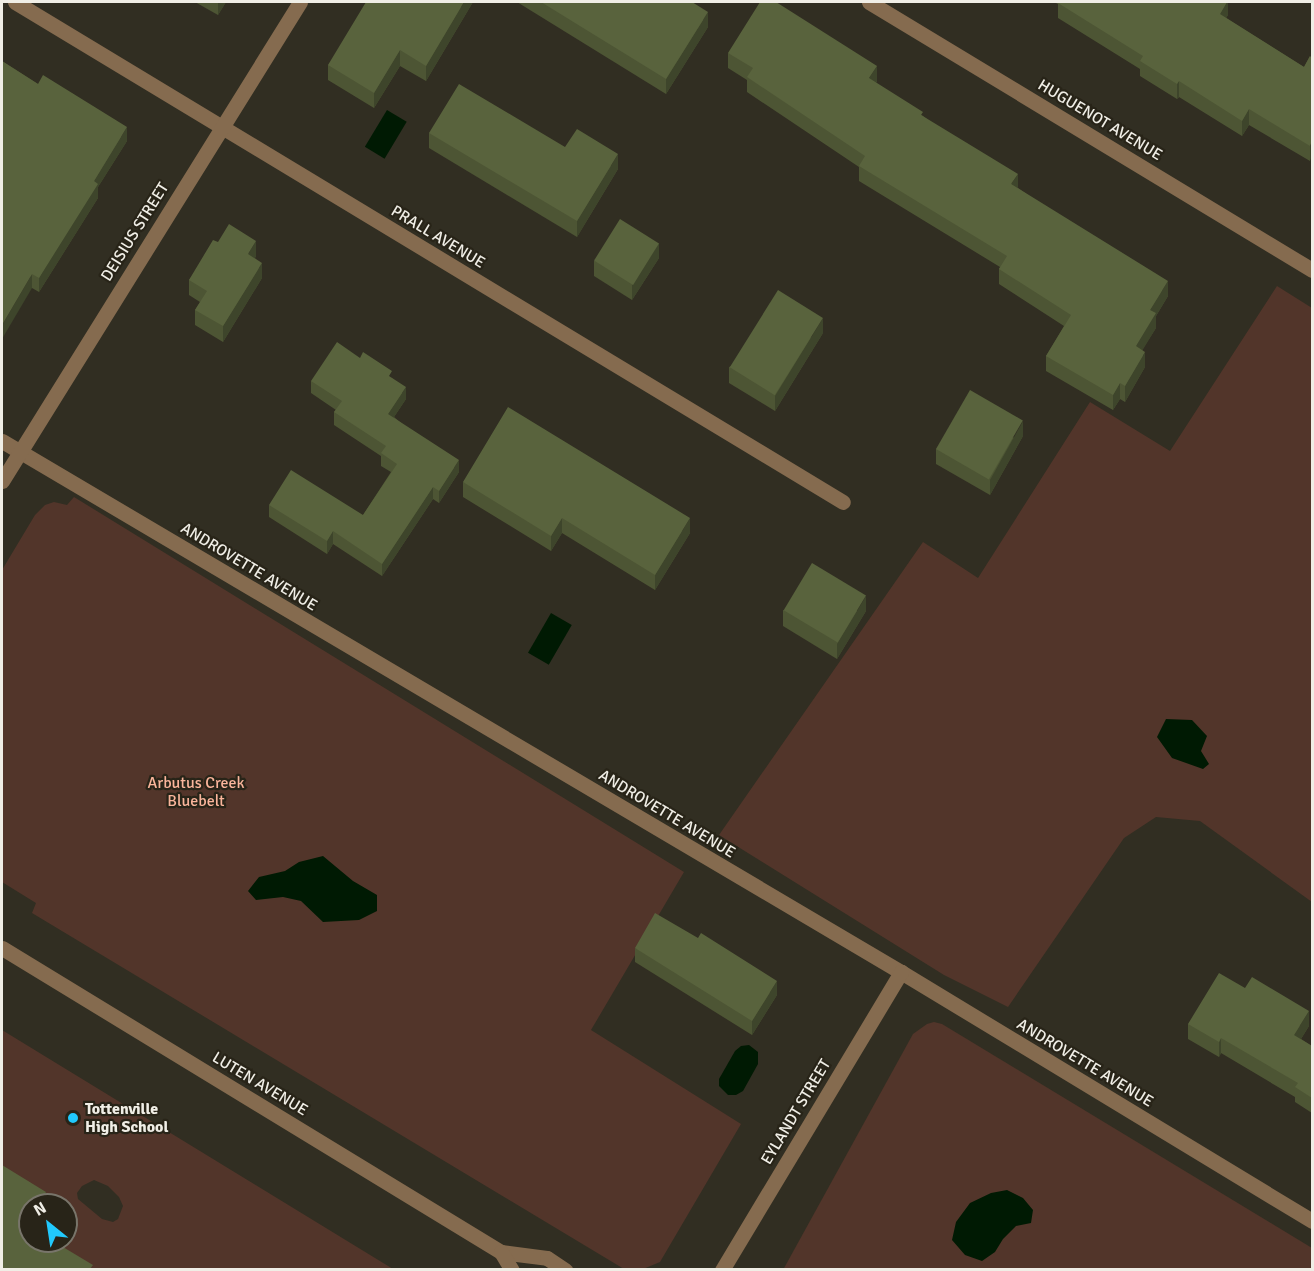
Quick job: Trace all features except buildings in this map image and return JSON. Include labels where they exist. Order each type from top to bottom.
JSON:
[{"type":"street","name":"PRALL AVENUE","points":[[15,2],[843,502]]},
{"type":"street","name":"DEISIUS STREET","points":[[2,481],[300,2]]},
{"type":"street","name":"HUGUENOT AVENUE","points":[[869,2],[1312,270]]},
{"type":"street","name":"ANDROVETTE AVENUE","points":[[2,441],[901,972],[1312,1221]]},
{"type":"street","name":"LUTEN AVENUE","points":[[2,948],[501,1252],[547,1258],[565,1269]]},
{"type":"street","name":"EYLANDT STREET","points":[[722,1269],[901,972]]},
{"type":"street","name":"LUTEN AVENUE","points":[[501,1252],[512,1269]]},
{"type":"green space","points":[[1277,286],[1312,308],[1312,902],[1200,821],[1156,817],[1124,838],[1008,1007],[944,975],[719,835],[923,542],[978,578],[1090,402],[1170,451]]},
{"type":"green space","name":"Arbutus Creek Bluebelt","points":[[74,497],[684,872],[591,1030],[741,1124],[660,1262],[643,1269],[624,1269],[32,913],[36,903],[2,882],[2,570],[35,515],[45,505],[54,502],[67,505]]},
{"type":"green space","points":[[934,1022],[942,1024],[1312,1248],[1312,1270],[783,1270],[913,1034]]},
{"type":"green space","name":"Tottenville High School","points":[[2,1030],[393,1269],[64,1270],[44,1253],[78,1253],[78,1199],[102,1219],[113,1222],[118,1219],[123,1206],[119,1197],[108,1186],[94,1180],[82,1186],[77,1193],[18,1193],[18,1197],[2,1187]]},
{"type":"shaded area","points":[[387,110],[407,122],[385,159],[365,147]]},
{"type":"shaded area","points":[[551,613],[572,625],[549,665],[528,653]]},
{"type":"shaded area","points":[[1166,719],[1192,720],[1207,736],[1201,751],[1209,764],[1203,769],[1172,758],[1157,737]]},
{"type":"shaded area","points":[[323,856],[353,881],[377,895],[377,911],[359,920],[323,922],[301,901],[283,897],[256,900],[248,891],[259,877],[285,871],[299,862]]},
{"type":"shaded area","points":[[749,1045],[758,1052],[758,1064],[743,1091],[736,1095],[728,1095],[719,1086],[719,1079],[735,1051],[741,1046]]},
{"type":"shaded area","points":[[1007,1190],[1023,1198],[1033,1210],[1031,1223],[1016,1226],[1003,1239],[995,1252],[982,1261],[965,1255],[952,1240],[956,1222],[970,1203],[991,1193]]},
{"type":"place","name":"Tottenville High School","points":[[73,1118]]}]
